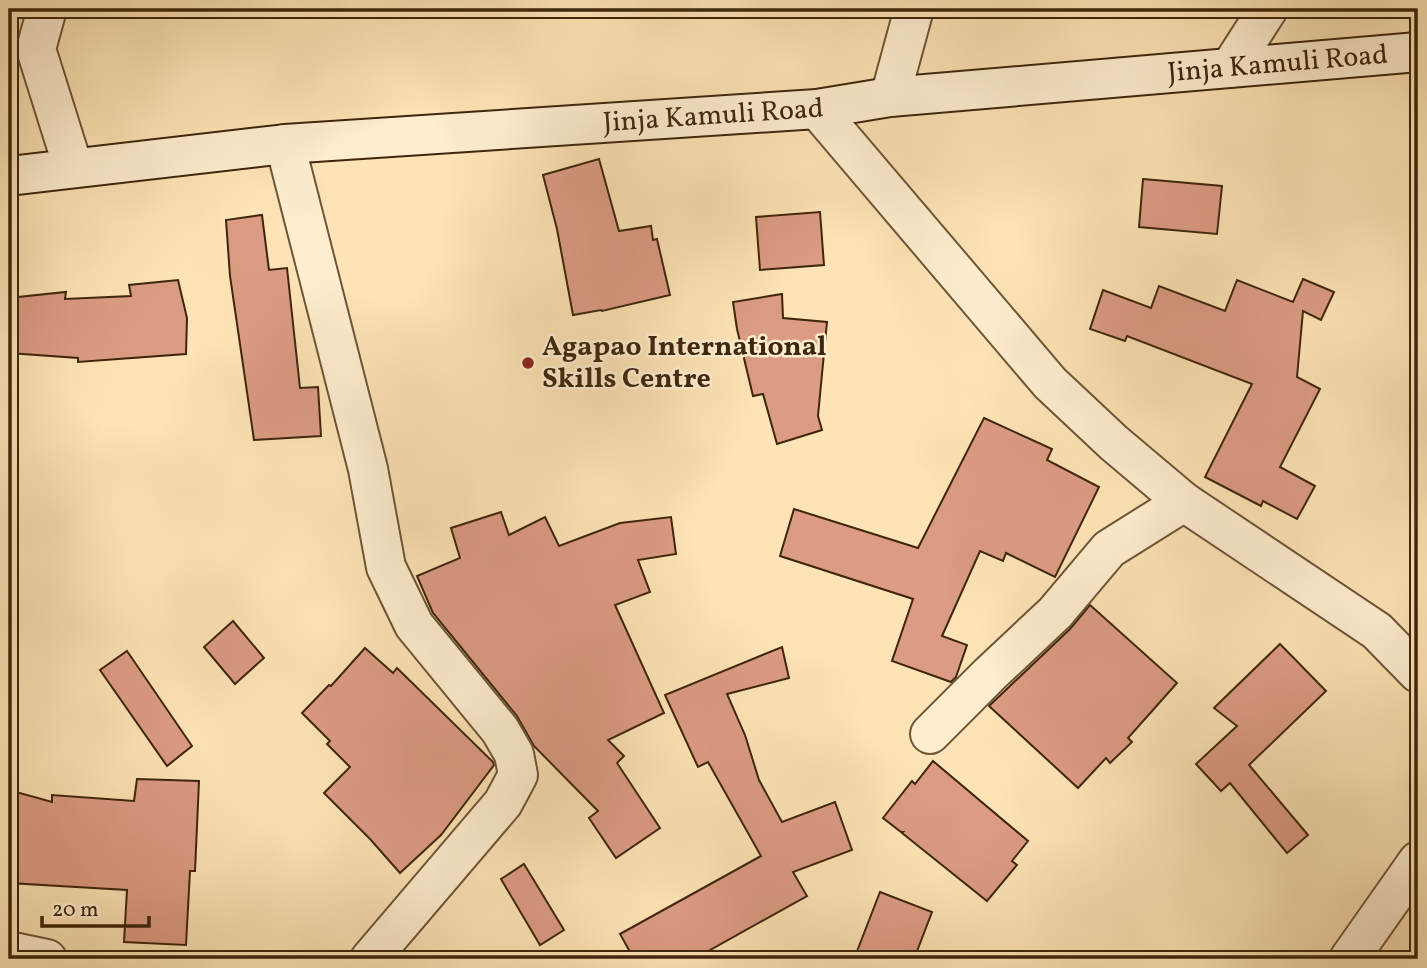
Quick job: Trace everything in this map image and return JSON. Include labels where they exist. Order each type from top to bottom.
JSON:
[{"type":"street","points":[[47,9],[36,49],[73,167]]},
{"type":"street","points":[[890,97],[914,9]]},
{"type":"street","points":[[1230,68],[1268,9]]},
{"type":"street","name":"Jinja Kamuli Road","points":[[9,176],[285,144],[817,109],[890,97],[1418,52]]},
{"type":"street","points":[[817,109],[1050,383],[1114,443],[1184,502],[1377,631],[1418,673]]},
{"type":"street","points":[[285,144],[368,469],[386,567],[414,625],[500,730],[514,754],[518,775],[503,803],[370,959]]},
{"type":"street","points":[[930,734],[1055,613],[1109,549],[1184,502]]},
{"type":"street","points":[[1349,959],[1418,861]]},
{"type":"street","points":[[9,951],[47,959]]},
{"type":"building","points":[[599,159],[619,231],[651,226],[653,240],[657,239],[670,295],[573,315],[557,229],[543,175]]},
{"type":"building","points":[[1143,179],[1222,186],[1217,234],[1139,227]]},
{"type":"building","points":[[820,212],[824,265],[760,270],[756,217]]},
{"type":"building","points":[[262,215],[269,270],[287,268],[300,388],[318,387],[321,436],[254,440],[230,276],[226,220]]},
{"type":"building","points":[[1303,279],[1334,292],[1321,320],[1303,311],[1297,377],[1320,389],[1280,467],[1315,486],[1297,519],[1263,501],[1261,506],[1205,477],[1252,384],[1127,336],[1125,341],[1090,329],[1103,290],[1151,308],[1159,286],[1225,311],[1237,280],[1293,302]]},
{"type":"building","points":[[178,280],[187,318],[186,354],[78,362],[78,358],[9,353],[9,298],[66,292],[65,299],[131,296],[129,285]]},
{"type":"building","points":[[782,294],[783,318],[827,322],[818,416],[822,430],[777,444],[763,394],[753,396],[733,302]]},
{"type":"building","points":[[984,418],[1052,449],[1047,460],[1099,487],[1055,577],[1006,553],[1003,561],[980,551],[942,636],[967,645],[956,677],[951,682],[892,661],[913,599],[780,556],[794,509],[918,548]]},
{"type":"building","points":[[501,512],[509,535],[545,517],[559,546],[620,523],[671,517],[676,554],[638,560],[650,592],[615,605],[664,713],[608,740],[624,756],[617,763],[660,828],[616,858],[589,818],[598,811],[534,746],[517,716],[433,613],[417,576],[460,558],[451,528]]},
{"type":"building","points":[[1090,605],[1177,683],[1128,738],[1132,742],[1110,763],[1106,758],[1078,788],[989,706],[1070,629]]},
{"type":"building","points":[[233,621],[264,658],[235,684],[204,647]]},
{"type":"building","points":[[1280,644],[1326,691],[1249,765],[1308,835],[1287,853],[1230,783],[1221,791],[1196,764],[1237,726],[1214,708]]},
{"type":"building","points":[[782,647],[789,678],[727,694],[745,735],[759,780],[782,822],[835,802],[852,850],[793,872],[807,896],[694,959],[634,959],[620,934],[761,856],[708,762],[698,767],[665,695]]},
{"type":"building","points":[[365,648],[393,673],[397,668],[494,765],[441,835],[400,873],[324,793],[350,767],[327,744],[330,741],[302,713]]},
{"type":"building","points":[[127,651],[192,746],[167,766],[100,670]]},
{"type":"building","points":[[933,761],[1028,841],[1012,861],[1017,865],[987,901],[883,818],[912,781],[915,784]]},
{"type":"building","points":[[137,779],[199,781],[195,871],[190,871],[186,945],[124,942],[127,890],[9,883],[9,790],[52,802],[52,795],[134,801]]},
{"type":"building","points":[[524,864],[564,930],[540,945],[501,879]]},
{"type":"building","points":[[880,892],[932,912],[914,959],[854,959]]},
{"type":"place","name":"Agapao International Skills Centre","points":[[528,363]]}]
